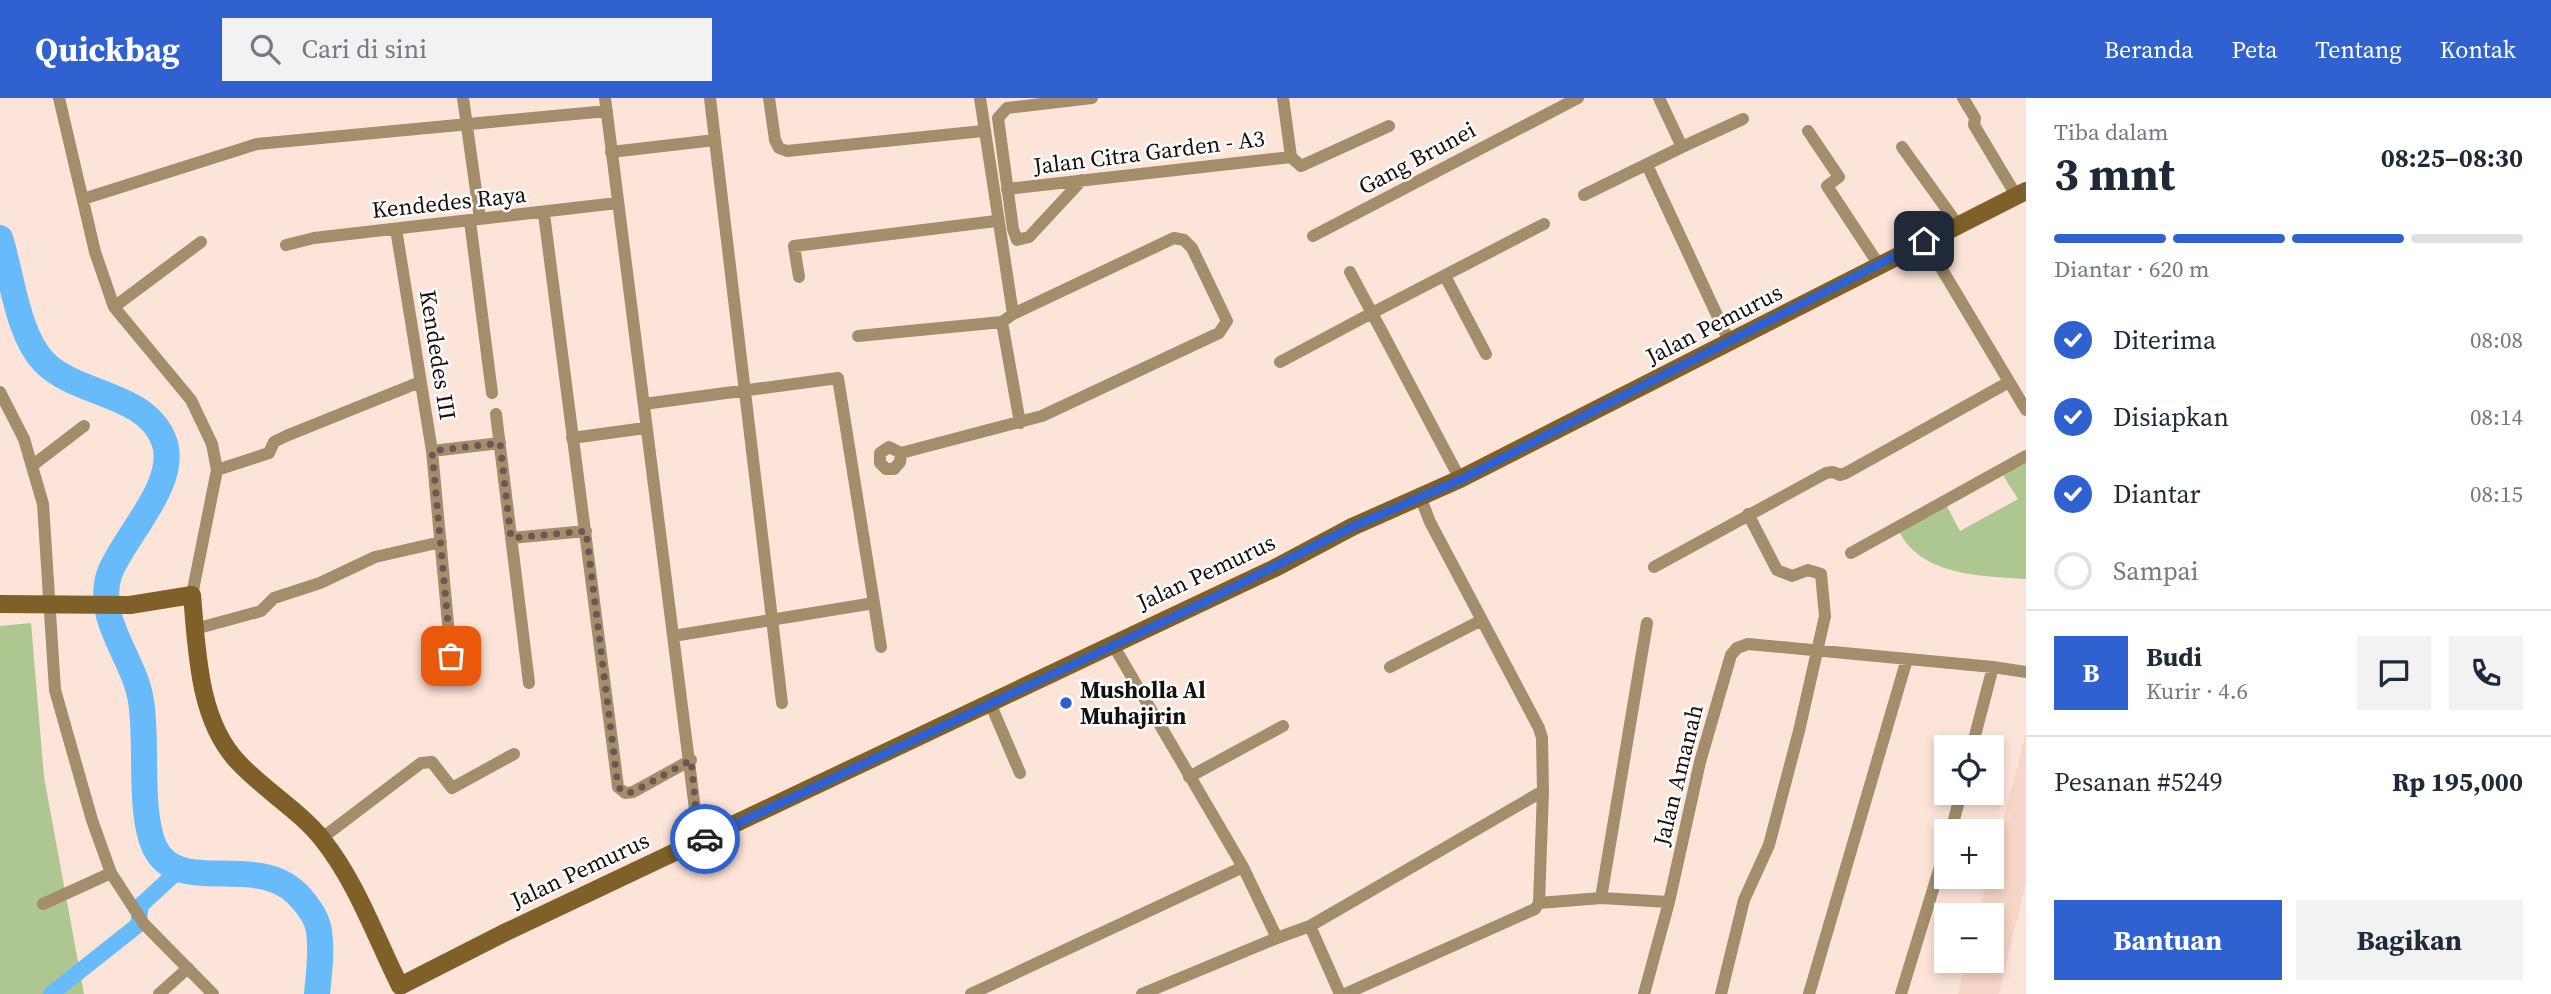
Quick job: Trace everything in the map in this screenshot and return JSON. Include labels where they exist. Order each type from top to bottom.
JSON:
[{"type":"street","points":[[59,98],[99,268],[114,307],[199,412],[212,444],[217,471],[192,595],[206,698],[224,745],[237,762],[322,838],[348,881],[402,990]]},
{"type":"street","points":[[463,98],[492,393]]},
{"type":"street","points":[[710,98],[782,703]]},
{"type":"street","points":[[769,98],[775,140],[779,148],[787,151],[983,131]]},
{"type":"street","points":[[980,98],[1020,423]]},
{"type":"street","points":[[1082,180],[1064,202],[1021,241],[1014,235],[999,114],[1007,108],[1092,98]]},
{"type":"street","points":[[1283,98],[1292,159]]},
{"type":"street","name":"Gang Brunei","points":[[1313,236],[1578,98]]},
{"type":"street","points":[[1659,98],[1682,147]]},
{"type":"street","points":[[1963,98],[1975,118],[1974,125],[2022,194]]},
{"type":"street","points":[[83,199],[257,144],[467,125],[606,104],[645,428],[691,760],[699,841]]},
{"type":"street","points":[[1584,195],[1743,119]]},
{"type":"street","name":"Jalan Citra Garden - A3","points":[[1007,189],[1292,159],[1296,165],[1305,165],[1389,126]]},
{"type":"street","points":[[1808,131],[1839,177],[1827,186],[1879,265]]},
{"type":"street","points":[[611,152],[715,140]]},
{"type":"street","points":[[1902,147],[1958,225]]},
{"type":"street","points":[[1647,165],[1730,343]]},
{"type":"street","name":"Jalan Pemurus","points":[[402,990],[504,933],[1112,643],[1203,603],[1420,496],[1460,480],[1924,241],[2022,194]]},
{"type":"street","name":"Kendedes Raya","points":[[286,245],[314,238],[544,214],[617,203]]},
{"type":"street","points":[[544,214],[618,787],[625,793],[633,792],[691,760]]},
{"type":"street","points":[[799,277],[794,247],[996,221]]},
{"type":"street","points":[[1280,362],[1544,224]]},
{"type":"street","name":"Kendedes III","points":[[396,229],[432,451],[451,656]]},
{"type":"street","points":[[858,336],[1007,318],[1174,238],[1184,240],[1192,248],[1227,321],[1219,333],[1061,408],[1020,423],[901,453]]},
{"type":"street","points":[[1924,241],[2026,410]]},
{"type":"street","points":[[114,307],[201,242]]},
{"type":"street","points":[[1350,272],[1460,480]]},
{"type":"street","points":[[1446,276],[1486,354]]},
{"type":"street","points":[[644,404],[743,389],[836,378],[839,380],[881,647]]},
{"type":"street","points":[[217,471],[269,453],[274,442],[286,436],[421,382]]},
{"type":"street","points":[[1654,567],[1826,473],[1846,473],[2009,382]]},
{"type":"street","points":[[0,393],[24,439],[43,504],[57,701],[92,820],[111,873],[144,924],[214,994]]},
{"type":"street","points":[[496,414],[529,683]]},
{"type":"street","points":[[33,465],[84,426]]},
{"type":"street","points":[[572,438],[645,428]]},
{"type":"street","points":[[432,451],[500,443]]},
{"type":"street","points":[[1851,553],[2026,456]]},
{"type":"street","points":[[1420,496],[1542,738],[1539,903]]},
{"type":"street","points":[[1721,994],[1744,900],[1769,845],[1825,616],[1822,574],[1808,570],[1792,576],[1777,570],[1748,514]]},
{"type":"street","points":[[511,538],[586,531]]},
{"type":"street","points":[[195,629],[261,611],[274,598],[320,583],[374,557],[441,542]]},
{"type":"street","points":[[0,604],[130,605],[192,595]]},
{"type":"street","points":[[673,636],[874,603]]},
{"type":"street","points":[[1390,667],[1482,620]]},
{"type":"street","points":[[1601,898],[1647,623]]},
{"type":"street","points":[[1112,643],[1243,867],[1277,938]]},
{"type":"street","name":"Jalan Amanah","points":[[1644,994],[1669,902],[1700,762],[1731,655],[1737,648],[1748,644],[2026,672]]},
{"type":"street","points":[[1809,994],[1908,659]]},
{"type":"street","points":[[1975,735],[1993,667]]},
{"type":"street","points":[[990,703],[1020,773]]},
{"type":"street","points":[[1189,777],[1283,726]]},
{"type":"street","points":[[322,838],[421,762],[432,762],[452,788],[514,754]]},
{"type":"street","points":[[1142,994],[1310,926],[1543,791]]},
{"type":"street","points":[[971,994],[1243,867]]},
{"type":"street","points":[[43,904],[111,873]]},
{"type":"street","points":[[1901,994],[1934,886]]},
{"type":"street","points":[[1310,926],[1342,994],[1526,915],[1539,903],[1601,898],[1669,902]]},
{"type":"street","points":[[159,994],[188,968]]},
{"type":"shaded area","points":[[2026,733],[2026,882],[1999,994],[1958,994],[1963,973],[2004,973],[2004,903],[1981,903],[1985,889],[2004,889],[2004,819]]},
{"type":"green space","points":[[2026,455],[2026,579],[1953,571],[1936,565],[1908,545],[1898,529],[1944,501],[1960,531],[2018,499],[1999,469]]},
{"type":"green space","points":[[31,623],[44,777],[84,994],[0,994],[0,626]]},
{"type":"waterway","points":[[0,238],[21,320],[27,336],[44,362],[74,382],[127,403],[155,425],[164,441],[167,457],[164,474],[147,510],[116,560],[109,575],[106,592],[111,624],[132,670],[141,701],[145,797],[155,848],[167,863],[184,871],[246,874],[268,878],[288,886],[308,906],[318,927],[320,954],[317,994]]},
{"type":"waterway","points":[[51,994],[138,925],[141,905],[178,871]]},
{"type":"way so far","points":[[451,656],[432,451],[500,443],[511,538],[586,531],[620,791],[633,792],[691,760],[699,841],[705,839]]},
{"type":"place","name":"Musholla Al Muhajirin","points":[[1066,703]]},
{"type":"route","points":[[705,839],[1112,643],[1203,603],[1352,527],[1460,480],[1821,297],[1924,241]]}]
